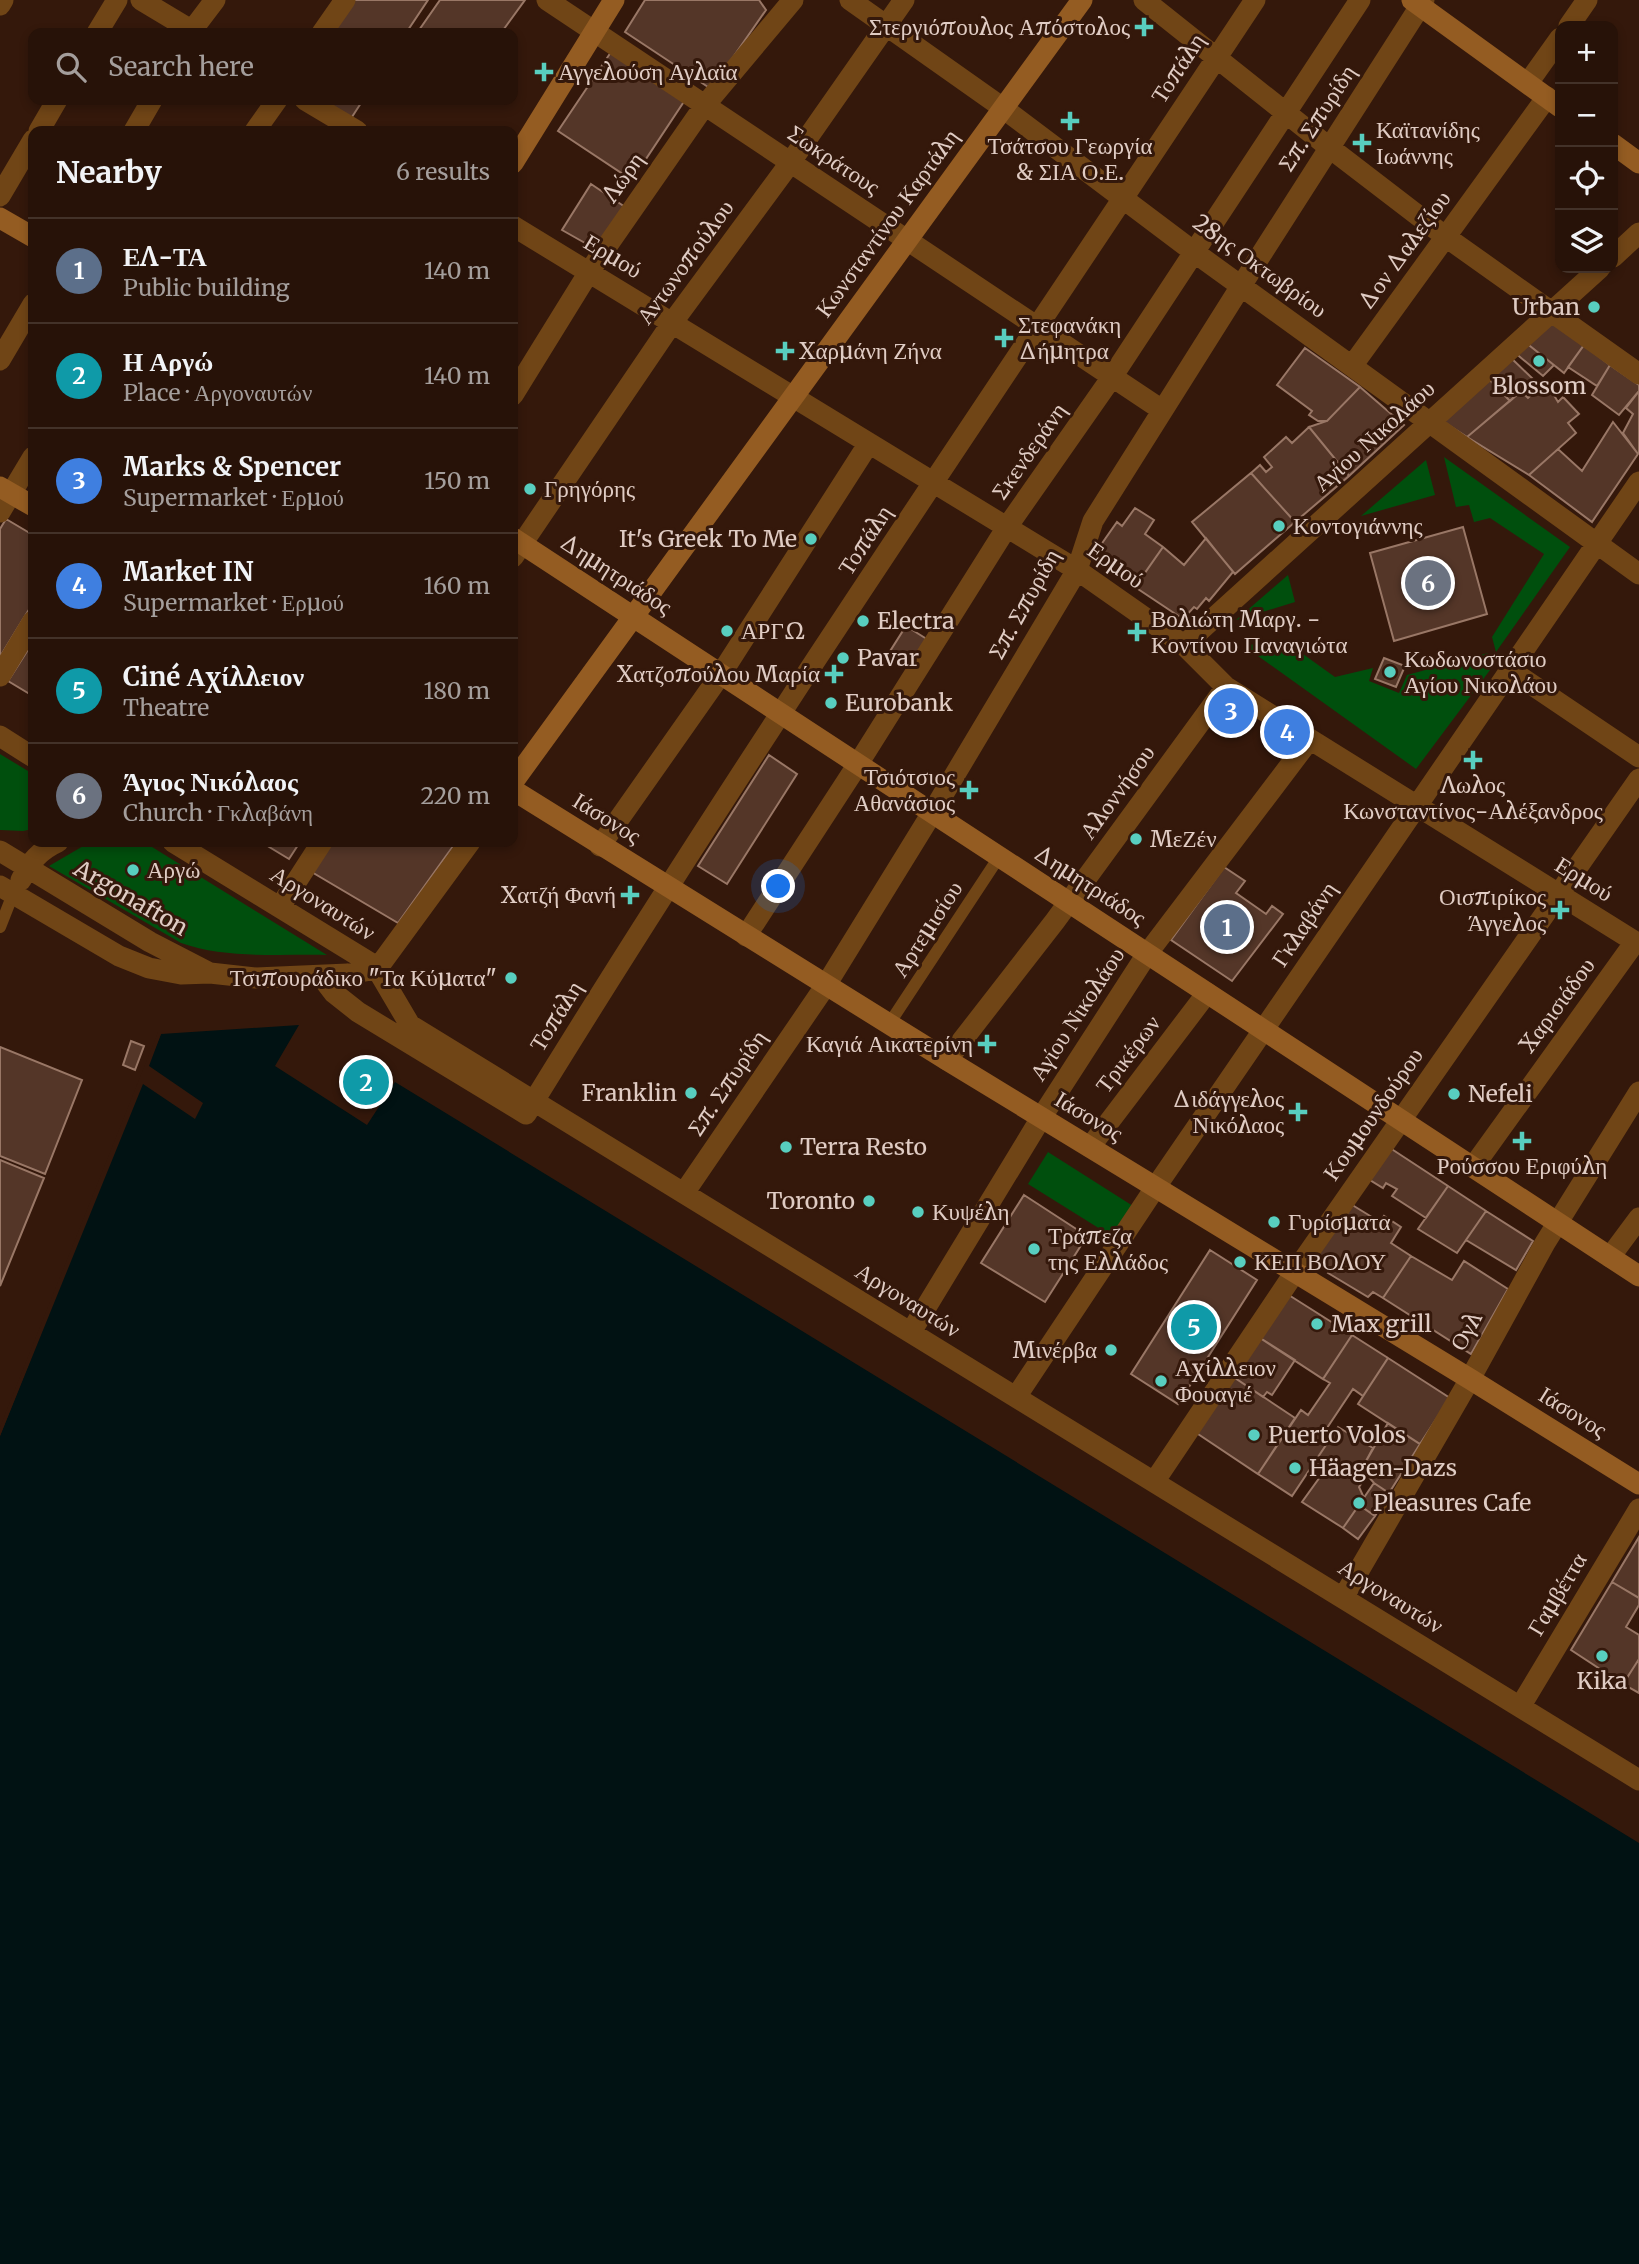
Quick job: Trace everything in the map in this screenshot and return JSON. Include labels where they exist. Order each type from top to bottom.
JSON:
[{"type":"main road","points":[[518,155],[614,0]]},
{"type":"main road","name":"Κωνσταντίνου Καρτάλη","points":[[518,775],[1082,0]]},
{"type":"main road","points":[[1419,2],[1554,102]]},
{"type":"main road","points":[[1617,147],[1639,163]]},
{"type":"main road","points":[[0,218],[28,234]]},
{"type":"main road","points":[[6,490],[28,503]]},
{"type":"main road","name":"Δημητριάδος","points":[[518,547],[634,617],[1639,1276]]},
{"type":"main road","name":"Ιάσονος","points":[[518,793],[1041,1118],[1639,1484]]},
{"type":"street","points":[[0,5],[3,0]]},
{"type":"street","points":[[100,28],[117,0]]},
{"type":"street","points":[[141,0],[186,28]]},
{"type":"street","points":[[195,28],[215,0]]},
{"type":"street","points":[[325,28],[345,0]]},
{"type":"street","name":"Σωκράτους","points":[[547,0],[1162,410]]},
{"type":"street","name":"Λώρη","points":[[518,387],[589,272],[705,105],[793,0]]},
{"type":"street","name":"28ης Οκτωβρίου","points":[[850,0],[1003,108],[1194,252],[1639,574]]},
{"type":"street","name":"Αντωνοπούλου","points":[[518,543],[904,0]]},
{"type":"street","points":[[1144,0],[1329,149],[1446,237],[1639,374]]},
{"type":"street","name":"Τοπάλη","points":[[531,1107],[668,888],[1255,0]]},
{"type":"street","name":"Σκενδεράνη","points":[[746,936],[1007,527],[1112,377],[1360,0]]},
{"type":"street","points":[[1572,21],[1587,0]]},
{"type":"street","name":"Σπ. Σπυρίδη","points":[[684,1193],[826,985],[1077,570],[1093,521],[1419,2]]},
{"type":"street","points":[[1528,83],[1555,45]]},
{"type":"street","name":"Δον Δαλεζίου","points":[[1352,366],[1446,237],[1554,102]]},
{"type":"street","points":[[42,126],[54,105]]},
{"type":"street","points":[[137,126],[149,105]]},
{"type":"street","points":[[259,126],[273,105]]},
{"type":"street","points":[[313,105],[349,126]]},
{"type":"street","points":[[0,197],[28,149]]},
{"type":"street","name":"Ερμού","points":[[518,229],[1077,570],[1184,645],[1226,687],[1637,943]]},
{"type":"street","points":[[1618,252],[1639,233]]},
{"type":"street","name":"Αγίου Νικολάου","points":[[1184,645],[1595,273]]},
{"type":"street","points":[[0,360],[28,312]]},
{"type":"street","points":[[600,846],[721,674],[869,443]]},
{"type":"street","points":[[0,512],[6,490],[28,463]]},
{"type":"street","name":"Γκλαβάνη","points":[[1016,1397],[1263,1030],[1639,482]]},
{"type":"street","points":[[0,676],[28,629]]},
{"type":"street","points":[[1510,670],[1639,757]]},
{"type":"street","name":"Αλοννήσου","points":[[947,1060],[1069,902],[1226,687]]},
{"type":"street","points":[[0,737],[28,754]]},
{"type":"street","name":"Αγίου Νικολάου","points":[[911,1332],[1041,1118],[1147,954],[1310,739]]},
{"type":"street","name":"Κουμουνδούρου","points":[[1154,1482],[1294,1272],[1639,779]]},
{"type":"street","points":[[48,847],[7,890],[119,956],[136,963],[181,974],[210,973],[256,978],[321,976],[377,969],[466,847]]},
{"type":"street","name":"Αργοναυτών","points":[[181,847],[377,969],[410,1025],[531,1107]]},
{"type":"street","points":[[280,907],[319,847]]},
{"type":"street","name":"Argonafton","points":[[0,851],[150,942],[210,973]]},
{"type":"street","name":"Χαρισιάδου","points":[[1473,1167],[1637,943]]},
{"type":"street","name":"Αργοναυτών","points":[[321,976],[334,993],[358,1012],[531,1107],[548,1110],[1639,1780]]},
{"type":"street","name":"Τρικέρων","points":[[1090,1147],[1207,993]]},
{"type":"street","name":"Ογλ","points":[[1343,1598],[1558,1223],[1639,1092]]},
{"type":"street","points":[[1610,1257],[1639,1219]]},
{"type":"street","name":"Γαμβέττα","points":[[1520,1707],[1639,1509]]},
{"type":"lane","name":"Αρτεμισίου","points":[[889,1024],[999,857]]},
{"type":"lane","points":[[0,927],[7,890]]},
{"type":"green space","points":[[1444,457],[1570,547],[1496,652],[1492,637],[1544,554],[1490,518],[1474,522],[1469,505],[1456,507]]},
{"type":"green space","points":[[1426,460],[1435,495],[1361,516]]},
{"type":"green space","points":[[1288,575],[1295,602],[1236,620]]},
{"type":"green space","points":[[1282,639],[1335,677],[1373,668],[1369,681],[1399,693],[1407,675],[1488,653],[1493,666],[1416,769],[1244,646]]},
{"type":"green space","points":[[0,754],[28,771],[28,830],[0,830]]},
{"type":"green space","points":[[81,847],[152,847],[327,955],[235,954],[181,943],[49,866]]},
{"type":"green space","points":[[1048,1152],[1133,1206],[1113,1237],[1028,1184]]},
{"type":"shaded area","points":[[299,1025],[275,1066],[367,1125],[395,1082],[1639,1843],[1639,2264],[0,2264],[0,1436],[161,1034]]},
{"type":"pier","points":[[158,1032],[161,1034],[149,1066],[203,1103],[195,1119],[143,1084],[0,1436],[0,1427]]},
{"type":"building","points":[[353,0],[428,0],[409,28],[333,28]]},
{"type":"building","points":[[440,0],[525,0],[505,28],[420,28]]},
{"type":"building","points":[[645,0],[759,0],[766,10],[711,89],[625,32]]},
{"type":"building","points":[[611,52],[685,100],[632,180],[558,131]]},
{"type":"building","points":[[326,105],[360,105],[350,120]]},
{"type":"building","points":[[591,184],[628,209],[601,252],[562,230]]},
{"type":"building","points":[[1550,319],[1584,345],[1564,373],[1525,342]]},
{"type":"building","points":[[1525,342],[1554,365],[1543,376],[1514,352]]},
{"type":"building","points":[[1584,345],[1610,365],[1597,386],[1568,367]]},
{"type":"building","points":[[1305,348],[1360,387],[1327,421],[1318,421],[1309,415],[1312,411],[1277,385]]},
{"type":"building","points":[[1508,355],[1534,380],[1510,401],[1485,375]]},
{"type":"building","points":[[1610,365],[1639,385],[1639,391],[1619,415],[1592,395]]},
{"type":"building","points":[[1485,375],[1510,401],[1467,437],[1439,419]]},
{"type":"building","points":[[1546,382],[1558,402],[1563,397],[1579,414],[1568,423],[1576,433],[1529,475],[1467,437],[1521,391],[1528,398]]},
{"type":"building","points":[[1360,387],[1404,425],[1349,476],[1309,427],[1327,421]]},
{"type":"building","points":[[1639,391],[1638,454],[1623,433],[1633,414],[1626,408]]},
{"type":"building","points":[[1613,422],[1638,454],[1592,522],[1529,475],[1558,449],[1582,471]]},
{"type":"building","points":[[1309,427],[1349,476],[1295,522],[1251,473],[1260,465],[1266,472],[1272,467],[1264,457],[1286,437],[1292,443]]},
{"type":"building","points":[[1251,473],[1295,522],[1235,574],[1192,522]]},
{"type":"building","points":[[1135,508],[1154,520],[1145,534],[1163,547],[1135,587],[1099,562],[1105,555],[1098,549],[1117,522],[1122,526]]},
{"type":"building","points":[[6,519],[28,532],[28,611],[0,657],[0,529]]},
{"type":"building","points":[[1463,527],[1487,614],[1394,641],[1370,553]]},
{"type":"building","points":[[1206,538],[1233,572],[1209,601],[1206,598],[1183,619],[1135,587],[1163,547],[1184,565]]},
{"type":"building","points":[[906,626],[933,643],[914,672],[887,656]]},
{"type":"building","points":[[28,650],[28,693],[8,681]]},
{"type":"building","name":"Κωδωνοστάσιο Αγίου Νικολάου","points":[[1384,658],[1405,666],[1396,687],[1375,679]]},
{"type":"building","points":[[769,755],[797,774],[727,884],[698,866]]},
{"type":"building","points":[[269,847],[297,847],[289,859]]},
{"type":"building","points":[[327,847],[452,847],[398,923],[310,871]]},
{"type":"building","points":[[1224,867],[1245,881],[1236,893],[1266,914],[1272,906],[1283,914],[1232,981],[1171,940]]},
{"type":"building","points":[[131,1041],[144,1046],[135,1070],[123,1065]]},
{"type":"building","points":[[0,1047],[82,1080],[45,1174],[0,1156]]},
{"type":"building","points":[[369,1078],[376,1083],[371,1090],[364,1085]]},
{"type":"building","points":[[1387,1146],[1448,1186],[1426,1218],[1392,1196],[1397,1189],[1386,1183],[1383,1188],[1365,1177]]},
{"type":"building","points":[[0,1160],[44,1178],[0,1286]]},
{"type":"building","points":[[1448,1186],[1486,1211],[1457,1253],[1418,1229]]},
{"type":"building","name":"Τράπεζα της Ελλάδος","points":[[1024,1195],[1087,1236],[1045,1302],[981,1263]]},
{"type":"building","points":[[1349,1203],[1380,1222],[1384,1216],[1401,1227],[1391,1243],[1411,1256],[1383,1298],[1373,1292],[1368,1297],[1328,1273],[1331,1268],[1312,1256]]},
{"type":"building","points":[[1486,1211],[1533,1241],[1516,1270],[1466,1240]]},
{"type":"building","points":[[1210,1250],[1257,1280],[1178,1404],[1131,1374]]},
{"type":"building","points":[[1411,1256],[1452,1280],[1464,1261],[1508,1289],[1471,1354],[1383,1298]]},
{"type":"building","points":[[1284,1292],[1352,1335],[1323,1379],[1257,1336]]},
{"type":"building","points":[[1352,1335],[1388,1358],[1363,1396],[1353,1389],[1325,1431],[1332,1436],[1292,1496],[1258,1474],[1301,1410],[1308,1415],[1330,1383],[1323,1379]]},
{"type":"building","points":[[1257,1336],[1295,1360],[1272,1395],[1267,1392],[1263,1397],[1232,1376]]},
{"type":"building","points":[[1388,1358],[1450,1398],[1420,1444],[1358,1404]]},
{"type":"building","points":[[1232,1376],[1295,1418],[1258,1474],[1195,1432]]},
{"type":"building","points":[[1388,1423],[1420,1444],[1389,1493],[1367,1475],[1365,1463]]},
{"type":"building","points":[[1338,1427],[1373,1448],[1365,1463],[1367,1475],[1359,1487],[1364,1498],[1343,1528],[1302,1502],[1325,1470],[1314,1463]]},
{"type":"building","points":[[1374,1483],[1389,1493],[1375,1516],[1359,1505]]},
{"type":"building","points":[[1359,1505],[1375,1516],[1358,1539],[1343,1528]]},
{"type":"building","points":[[1639,1537],[1639,1598],[1612,1582]]},
{"type":"building","points":[[1612,1582],[1639,1598],[1639,1605],[1626,1627],[1639,1635],[1639,1659],[1623,1684],[1571,1650]]},
{"type":"building","points":[[1639,1659],[1639,1693],[1623,1684]]},
{"type":"place","name":"Στεργιόπουλος Απόστολος","points":[[1144,27]]},
{"type":"place","name":"Αγγελούση Αγλαϊα","points":[[544,72]]},
{"type":"place","name":"Τσάτσου Γεωργία & ΣΙΑ Ο.Ε.","points":[[1070,121]]},
{"type":"place","name":"Καϊτανίδης Ιωάννης","points":[[1362,143]]},
{"type":"place","name":"Urban","points":[[1594,307]]},
{"type":"place","name":"Στεφανάκη Δήμητρα","points":[[1004,338]]},
{"type":"place","name":"Χαρμάνη Ζήνα","points":[[785,351]]},
{"type":"place","name":"Blossom","points":[[1539,361]]},
{"type":"place","name":"Γρηγόρης","points":[[530,489]]},
{"type":"place","name":"Κοντογιάννης","points":[[1279,526]]},
{"type":"place","name":"It's Greek To Me","points":[[811,539]]},
{"type":"place","name":"Άγιος Νικόλαος","points":[[1428,583]]},
{"type":"place","name":"Electra","points":[[863,621]]},
{"type":"place","name":"ΑΡΓΩ","points":[[727,631]]},
{"type":"place","name":"Βολιώτη Μαργ. - Κοντίνου Παναγιώτα","points":[[1137,632]]},
{"type":"place","name":"Pavar","points":[[843,658]]},
{"type":"place","name":"Κωδωνοστάσιο Αγίου Νικολάου","points":[[1390,672]]},
{"type":"place","name":"Χατζοπούλου Μαρία","points":[[834,674]]},
{"type":"place","name":"Eurobank","points":[[831,703]]},
{"type":"place","name":"Marks & Spencer","points":[[1231,711]]},
{"type":"place","name":"Market IN","points":[[1287,732]]},
{"type":"place","name":"Λωλος Κωνσταντίνος-Αλέξανδρος","points":[[1473,760]]},
{"type":"place","name":"Τσιότσιος Αθανάσιος","points":[[969,790]]},
{"type":"place","name":"ΜεΖέν","points":[[1136,839]]},
{"type":"place","name":"Αργώ","points":[[133,870]]},
{"type":"place","name":"Χατζή Φανή","points":[[630,895]]},
{"type":"place","name":"Οισπιρίκος Άγγελος","points":[[1560,910]]},
{"type":"place","name":"ΕΛ-ΤΑ","points":[[1227,927]]},
{"type":"place","name":"Τσιπουράδικο \"Τα Κύματα\"","points":[[511,978]]},
{"type":"place","name":"Καγιά Αικατερίνη","points":[[987,1044]]},
{"type":"place","name":"Η Αργώ","points":[[366,1082]]},
{"type":"place","name":"Franklin","points":[[691,1093]]},
{"type":"place","name":"Nefeli","points":[[1454,1094]]},
{"type":"place","name":"Διδάγγελος Νικόλαος","points":[[1298,1112]]},
{"type":"place","name":"Ρούσσου Εριφύλη","points":[[1522,1141]]},
{"type":"place","name":"Terra Resto","points":[[786,1147]]},
{"type":"place","name":"Toronto","points":[[869,1201]]},
{"type":"place","name":"Κυψέλη","points":[[918,1212]]},
{"type":"place","name":"Γυρίσματα","points":[[1274,1222]]},
{"type":"place","name":"Τράπεζα της Ελλάδος","points":[[1034,1249]]},
{"type":"place","name":"ΚΕΠ ΒΟΛΟΥ","points":[[1240,1262]]},
{"type":"place","name":"Max grill","points":[[1317,1324]]},
{"type":"place","name":"Ciné Αχίλλειον","points":[[1194,1327]]},
{"type":"place","name":"Μινέρβα","points":[[1111,1350]]},
{"type":"place","name":"Αχίλλειον Φουαγιέ","points":[[1161,1381]]},
{"type":"place","name":"Puerto Volos","points":[[1254,1435]]},
{"type":"place","name":"Häagen-Dazs","points":[[1295,1468]]},
{"type":"place","name":"Pleasures Cafe","points":[[1359,1503]]},
{"type":"place","name":"Kika","points":[[1602,1656]]}]
